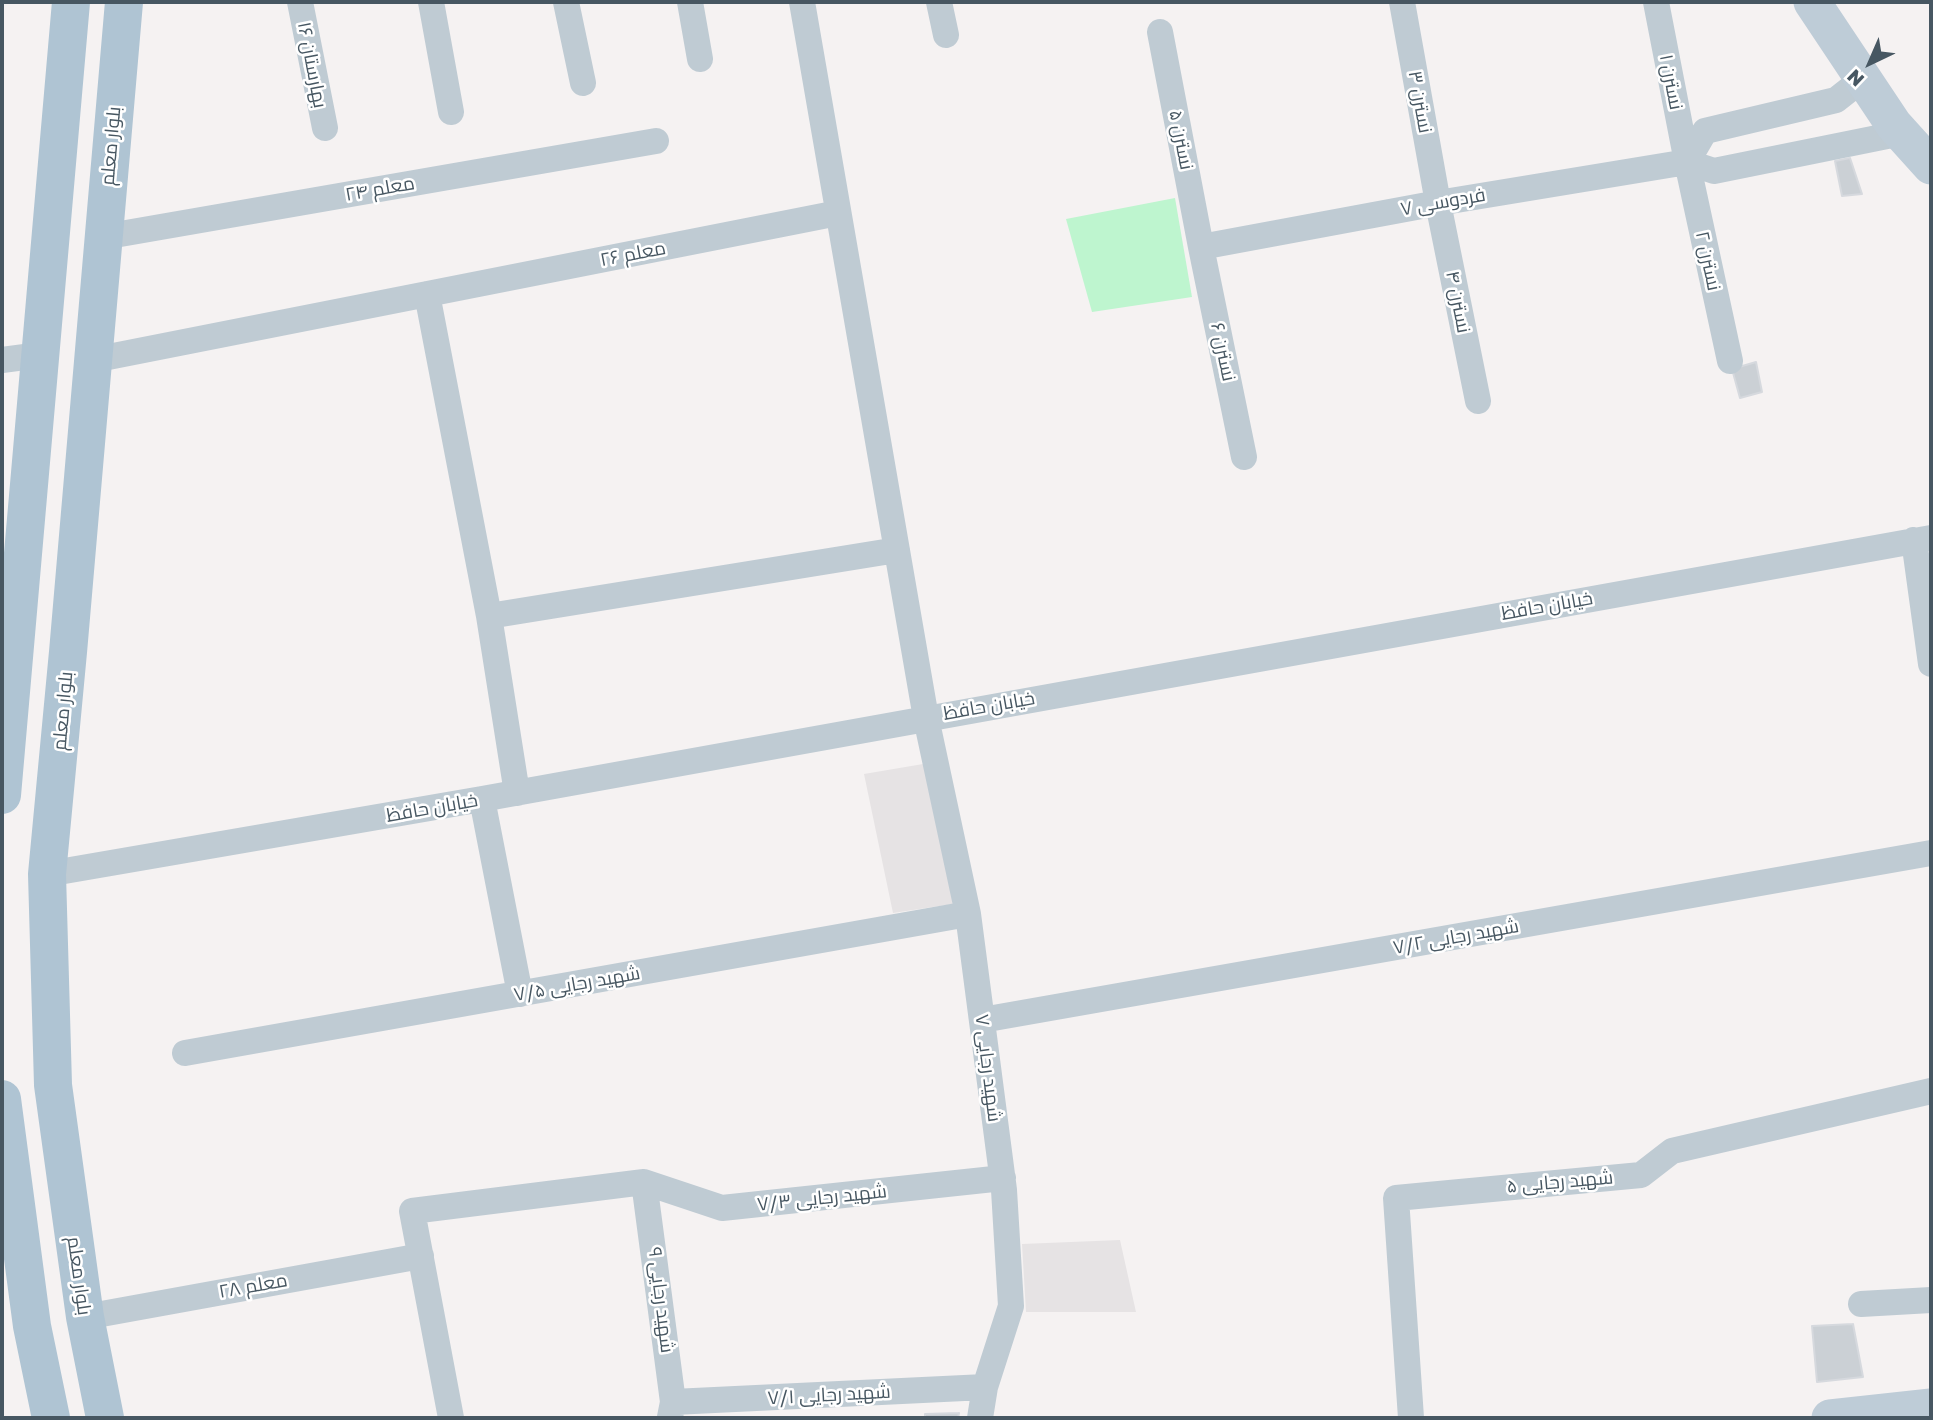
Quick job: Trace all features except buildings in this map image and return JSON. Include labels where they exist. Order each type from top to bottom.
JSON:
[{"type":"main road","points":[[2,795],[71,2]]},
{"type":"main road","name":"بلوار معلم","points":[[105,1418],[85,1317],[53,1085],[47,874],[124,2]]},
{"type":"main road","points":[[1812,2],[1894,125],[1931,166]]},
{"type":"main road","points":[[65,69],[117,70]]},
{"type":"main road","points":[[2,1099],[14,1285],[32,1326],[51,1418]]},
{"type":"main road","points":[[1830,1418],[1877,1416],[1931,1407]]},
{"type":"street","name":"بهارستان ۱۶","points":[[300,2],[325,128]]},
{"type":"street","points":[[431,2],[452,112]]},
{"type":"street","points":[[566,2],[583,83]]},
{"type":"street","points":[[690,2],[700,59]]},
{"type":"street","name":"شهید رجایی ۷","points":[[802,2],[926,718],[968,914],[1003,1178],[1011,1306],[985,1387],[980,1418]]},
{"type":"street","points":[[939,2],[946,34]]},
{"type":"street","name":"نسترن ۳","points":[[1402,2],[1438,203]]},
{"type":"street","name":"نسترن ۱","points":[[1656,2],[1686,162]]},
{"type":"street","name":"نسترن ۵","points":[[1160,32],[1201,247]]},
{"type":"street","points":[[1686,162],[1706,131],[1836,100],[1855,85],[1858,71]]},
{"type":"street","name":"فردوسی ۷","points":[[1201,247],[1438,203],[1686,162],[1714,171],[1902,133]]},
{"type":"street","name":"معلم ۲۴","points":[[103,237],[656,141]]},
{"type":"street","name":"نسترن ۲","points":[[1686,162],[1730,360]]},
{"type":"street","name":"نسترن ۴","points":[[1438,203],[1478,401]]},
{"type":"street","name":"معلم ۲۶","points":[[93,360],[838,213]]},
{"type":"street","name":"نسترن ۶","points":[[1201,247],[1244,457]]},
{"type":"street","points":[[427,294],[489,616],[517,793]]},
{"type":"street","points":[[2,360],[40,355]]},
{"type":"street","points":[[1923,539],[1931,664]]},
{"type":"street","name":"خیابان حافظ","points":[[47,874],[517,793],[1923,539]]},
{"type":"street","points":[[489,616],[897,550]]},
{"type":"street","points":[[482,799],[520,994]]},
{"type":"street","name":"شهید رجایی ۷/۲","points":[[982,1020],[1931,853]]},
{"type":"street","name":"شهید رجایی ۷/۵","points":[[185,1053],[968,914]]},
{"type":"street","name":"شهید رجایی ۵","points":[[1411,1418],[1396,1198],[1640,1175],[1672,1151],[1931,1091]]},
{"type":"street","name":"شهید رجایی ۷/۳","points":[[644,1182],[722,1208],[1003,1178]]},
{"type":"street","points":[[451,1418],[412,1211],[644,1182]]},
{"type":"street","name":"شهید رجایی ۹","points":[[644,1182],[672,1410]]},
{"type":"street","name":"معلم ۲۸","points":[[85,1317],[421,1256]]},
{"type":"street","points":[[1861,1304],[1931,1300]]},
{"type":"street","name":"شهید رجایی ۷/۱","points":[[672,1410],[985,1387]]},
{"type":"shaded area","points":[[929,763],[953,904],[893,913],[864,774]]},
{"type":"shaded area","points":[[1120,1240],[1136,1312],[1026,1312],[1022,1244]]},
{"type":"green space","points":[[1175,198],[1192,297],[1092,312],[1066,219]]}]
